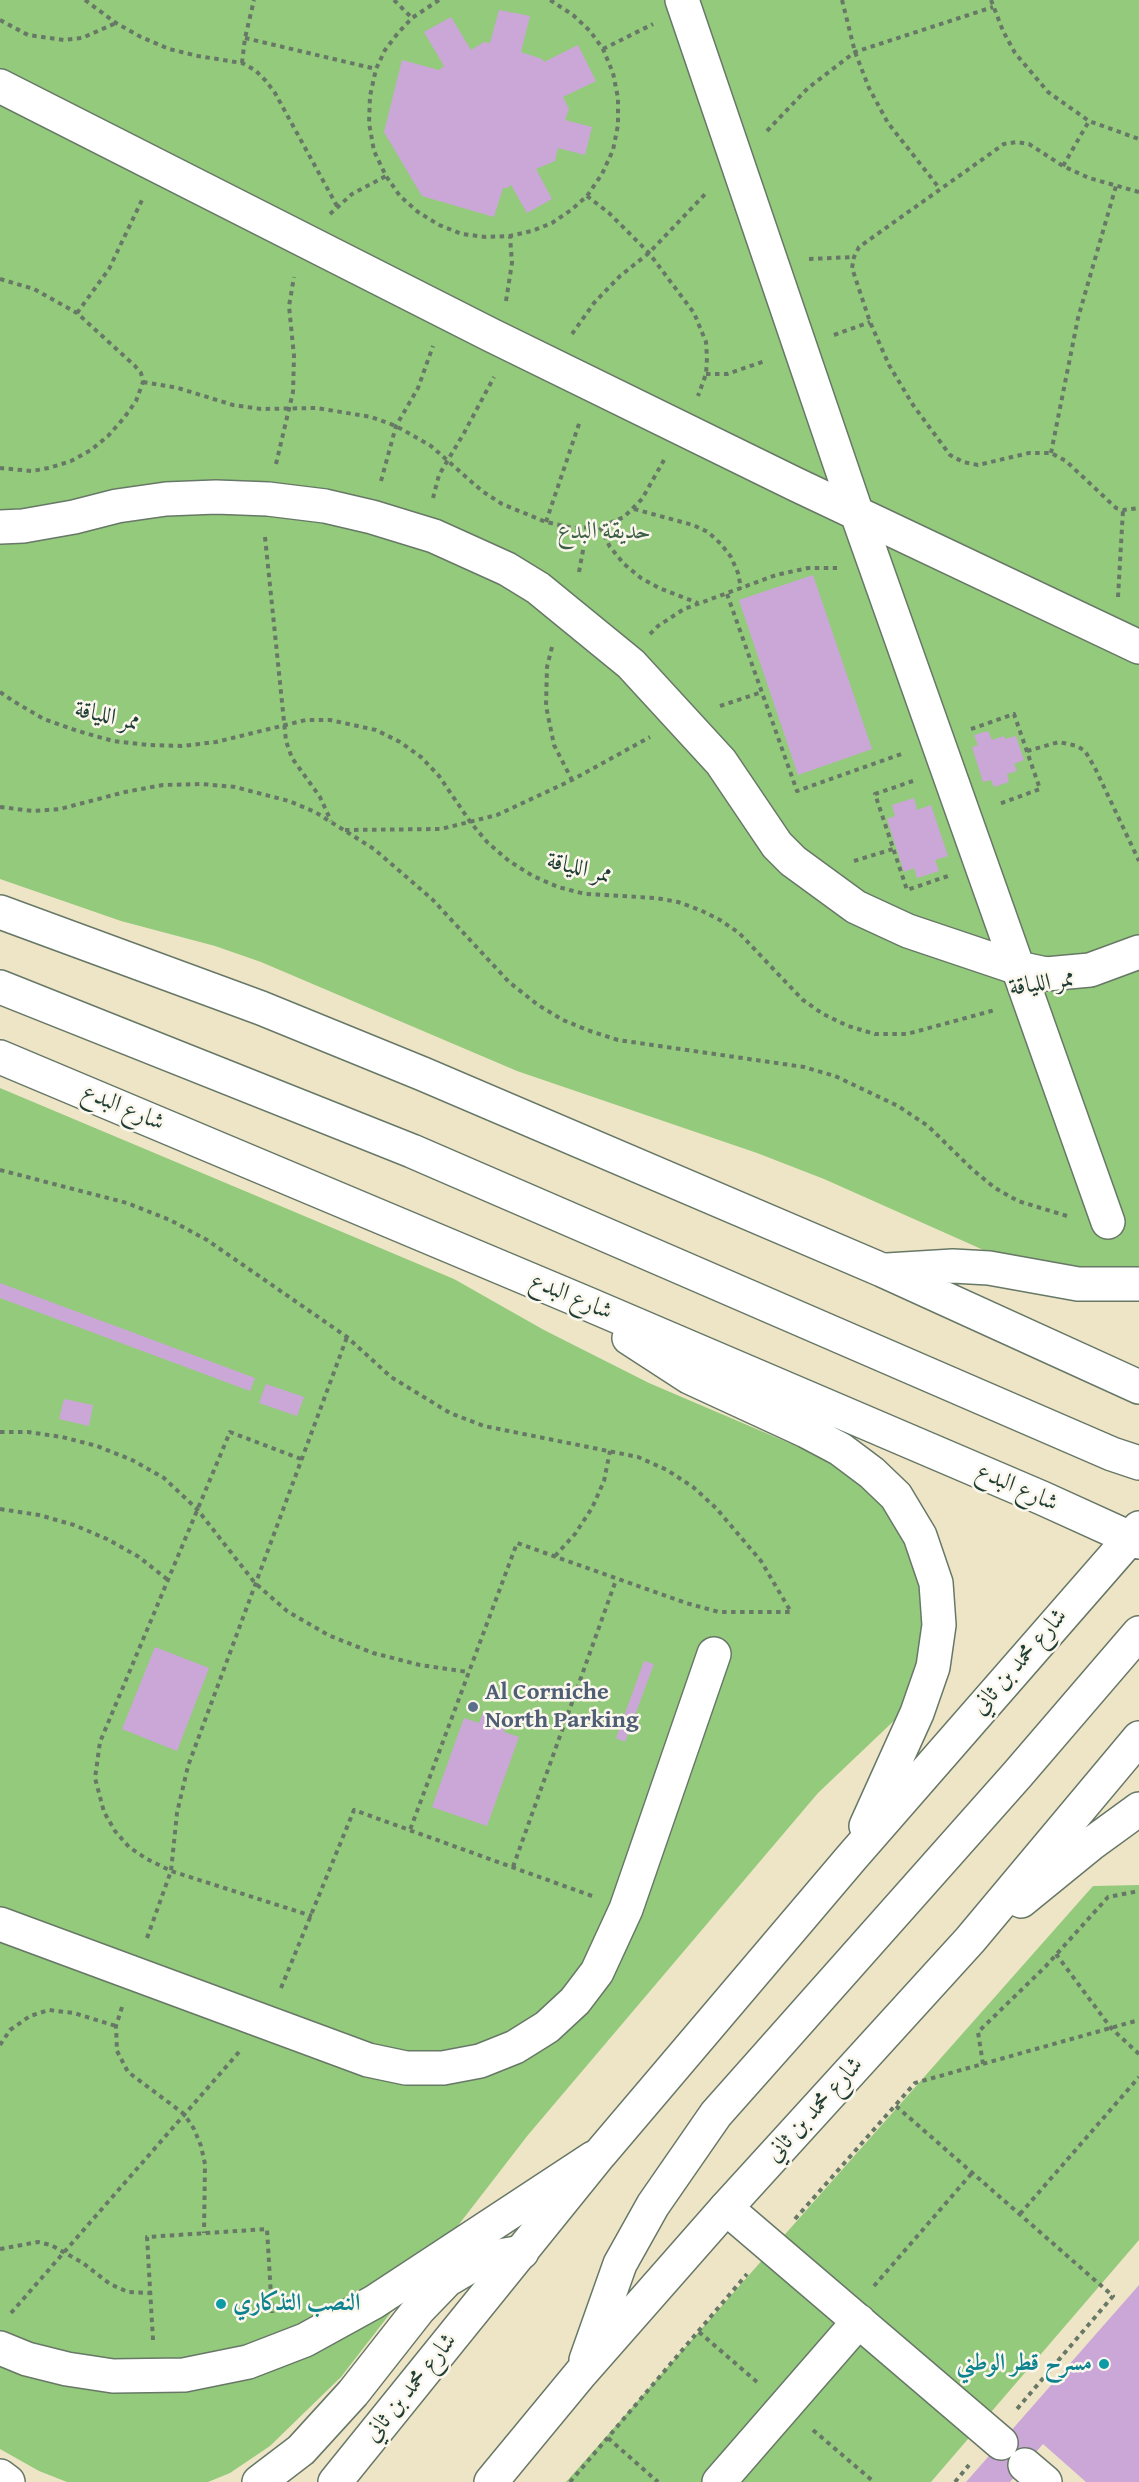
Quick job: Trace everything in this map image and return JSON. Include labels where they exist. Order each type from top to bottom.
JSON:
[{"type":"main road","points":[[682,0],[856,511],[1108,1222]]},
{"type":"main road","points":[[0,86],[553,366],[795,484],[1127,641]]},
{"type":"main road","points":[[0,527],[53,521],[117,506],[166,499],[216,497],[268,499],[314,505],[372,516],[434,536],[498,565],[538,588],[631,664],[721,762],[777,845],[793,861],[856,907],[891,924],[1018,968],[1046,974],[1089,970],[1139,952]]},
{"type":"main road","points":[[0,912],[272,1012],[882,1270],[1139,1388]]},
{"type":"main road","points":[[0,987],[412,1151],[1112,1454],[1139,1463]]},
{"type":"main road","name":"شارع البدع","points":[[0,1056],[1042,1498],[1137,1536]]},
{"type":"main road","points":[[882,1270],[952,1266],[989,1268],[1078,1284],[1139,1284]]},
{"type":"main road","points":[[588,1304],[613,1327],[689,1377],[840,1449],[872,1473],[896,1496],[920,1536],[936,1583],[939,1625],[933,1667],[917,1713],[852,1857]]},
{"type":"main road","name":"شارع محمد بن ثاني","points":[[335,2482],[600,2154],[1065,1610],[1137,1536]]},
{"type":"main road","points":[[581,2373],[620,2264],[653,2205],[716,2114],[1017,1775],[1139,1632]]},
{"type":"main road","points":[[0,1924],[368,2060],[406,2068],[443,2068],[480,2061],[515,2047],[547,2027],[574,2001],[597,1972],[626,1909],[714,1654]]},
{"type":"main road","name":"شارع محمد بن ثاني","points":[[494,2480],[581,2373],[726,2208],[970,1940],[1139,1738]]},
{"type":"main road","points":[[970,1940],[1139,1809]]},
{"type":"main road","name":"شارع محمد بن ثاني","points":[[0,2348],[27,2359],[67,2369],[113,2376],[154,2376],[218,2370],[275,2353],[305,2340],[374,2302],[600,2154]]},
{"type":"main road","points":[[726,2208],[997,2440]]},
{"type":"main road","points":[[259,2482],[301,2450],[360,2385],[419,2309],[447,2280],[469,2267],[494,2257],[522,2252]]},
{"type":"main road","points":[[719,2482],[854,2318]]},
{"type":"main road","points":[[0,2476],[8,2482]]},
{"type":"path","points":[[84,0],[116,23],[169,49],[198,57],[242,63],[255,70],[267,81],[336,206]]},
{"type":"path","points":[[242,63],[244,38],[254,0]]},
{"type":"path","points":[[393,0],[412,18]]},
{"type":"path","points":[[439,0],[412,18],[385,50],[376,69],[370,96],[369,123],[374,151],[386,176],[400,196],[418,212],[439,225],[462,234],[486,237],[510,236],[552,223],[587,196],[603,174],[614,150],[618,124],[618,98],[613,73],[603,49],[590,31],[573,15],[550,0]]},
{"type":"path","points":[[842,0],[855,52],[869,88],[888,123],[940,189]]},
{"type":"path","points":[[991,0],[1015,53],[1048,92],[1089,121],[1139,139]]},
{"type":"path","points":[[553,366],[572,333],[594,303],[620,276],[649,253],[808,88],[855,52],[993,8]]},
{"type":"path","points":[[0,20],[28,35],[64,40],[82,38],[116,23]]},
{"type":"path","points":[[244,38],[376,69]]},
{"type":"path","points":[[1063,166],[1089,121]]},
{"type":"path","points":[[1139,192],[1089,178],[1063,166],[1029,144],[1017,142],[1004,144],[867,241],[859,248],[852,268],[870,322],[890,365],[913,405],[950,455],[963,462],[978,465],[1040,452],[1051,453],[1066,461],[1116,507],[1123,510],[1139,508]]},
{"type":"path","points":[[77,313],[109,269],[159,167]]},
{"type":"path","points":[[1051,453],[1078,318],[1116,186]]},
{"type":"path","points":[[143,382],[178,388],[233,405],[261,409],[317,408],[371,417],[396,426],[423,441],[482,491],[523,514],[573,528],[600,527],[624,517],[642,499],[700,393],[706,374],[706,342],[694,313],[649,253],[609,213],[587,196]]},
{"type":"path","points":[[0,279],[34,289],[77,313],[135,366],[143,382],[136,400],[124,418],[91,450],[71,461],[49,468],[32,471],[0,468]]},
{"type":"path","points":[[372,516],[396,426],[418,388],[434,345]]},
{"type":"path","points":[[434,536],[431,513],[433,491],[447,459],[470,424],[495,376]]},
{"type":"path","points":[[546,522],[580,420]]},
{"type":"path","points":[[634,509],[693,525],[708,532],[731,557],[741,588]]},
{"type":"path","points":[[1123,510],[1127,641]]},
{"type":"path","points":[[600,527],[610,547],[624,564],[641,578],[659,588],[699,603]]},
{"type":"path","points":[[631,664],[658,626],[684,609],[699,603],[776,575],[808,568],[877,568]]},
{"type":"path","points":[[727,594],[797,791],[943,755]]},
{"type":"path","name":"ممر اللياقة","points":[[0,692],[44,719],[113,741],[148,745],[182,746],[216,742],[306,720],[353,723],[376,730],[421,757],[439,776],[471,823],[488,843],[509,861],[532,876],[558,887],[595,895],[656,898],[678,902],[720,920],[755,948],[803,1000],[823,1014],[862,1032],[907,1034],[1029,1001]]},
{"type":"path","points":[[344,830],[441,828],[471,823],[497,815],[572,780],[683,719],[762,692]]},
{"type":"path","points":[[964,816],[1040,789],[1014,714],[875,794],[907,890],[981,864]]},
{"type":"path","points":[[1027,751],[1059,742],[1077,746],[1085,752],[1095,768],[1139,861]]},
{"type":"path","points":[[0,807],[33,811],[60,809],[125,792],[163,785],[202,784],[235,787],[289,801],[315,812],[374,849],[432,899],[509,982],[538,1005],[563,1020],[618,1040],[689,1052],[771,1061],[835,1076],[898,1106],[928,1126],[987,1182],[1018,1201],[1057,1214],[1108,1222]]},
{"type":"path","points":[[0,1170],[23,1174],[127,1203],[170,1220],[207,1240],[347,1337],[391,1377],[450,1413],[484,1426],[638,1457],[667,1470],[693,1487],[742,1536],[761,1561],[791,1612],[719,1612],[616,1580],[517,1543],[410,1830]]},
{"type":"path","points":[[204,2233],[205,2164],[194,2129],[184,2115],[128,2072],[117,2051],[116,2026],[171,1871],[177,1814],[188,1766],[347,1337]]},
{"type":"path","points":[[0,1432],[28,1432],[62,1437],[106,1449],[132,1460],[164,1478],[197,1509],[255,1583],[287,1611],[328,1635],[373,1653],[420,1665],[468,1672]]},
{"type":"path","points":[[301,1459],[230,1432],[100,1742],[95,1778],[104,1812],[115,1831],[129,1847],[147,1859],[171,1871],[312,1916]]},
{"type":"path","points":[[555,1556],[575,1534],[592,1508],[604,1481],[610,1450]]},
{"type":"path","points":[[0,1509],[39,1515],[74,1525],[107,1539],[139,1557],[168,1580]]},
{"type":"path","points":[[513,1868],[616,1580]]},
{"type":"path","points":[[983,2064],[978,2032],[1013,2000],[1108,1897],[1139,1891]]},
{"type":"path","points":[[1056,1954],[1111,2028],[1139,2054]]},
{"type":"path","points":[[0,2045],[10,2030],[30,2016],[49,2010],[74,2013],[116,2026]]},
{"type":"path","points":[[570,2482],[771,2246],[915,2083],[1139,2020]]},
{"type":"path","points":[[1020,2214],[1139,2078]]},
{"type":"path","points":[[896,2106],[1113,2296],[997,2440],[955,2482]]},
{"type":"path","points":[[854,2318],[972,2173]]},
{"type":"path","points":[[154,2376],[147,2237],[267,2229],[275,2353]]},
{"type":"path","points":[[0,2249],[38,2242],[51,2245],[83,2263],[110,2284],[128,2292],[150,2293]]},
{"type":"path","points":[[608,2438],[658,2482]]},
{"type":"green space","name":"حديقة البدع","points":[[0,0],[1139,0],[1139,1270],[1106,1272],[988,1252],[824,1179],[757,1153],[517,1071],[261,962],[215,946],[121,921],[0,879]]},
{"type":"green space","points":[[0,1088],[454,1279],[544,1330],[649,1383],[808,1451],[848,1474],[874,1496],[896,1522],[912,1552],[922,1585],[924,1653],[899,1716],[818,1793],[528,2135],[341,2377],[270,2446],[230,2473],[208,2482],[67,2482],[39,2471],[0,2449]]},
{"type":"green space","points":[[1139,1885],[1139,2240],[931,2482],[566,2482],[1093,1886]]},
{"type":"building","points":[[499,10],[530,16],[521,52],[542,59],[544,62],[578,45],[596,81],[563,97],[569,109],[565,120],[592,127],[585,155],[558,148],[555,161],[536,169],[552,199],[527,213],[511,185],[503,188],[494,217],[422,196],[384,132],[402,60],[439,70],[444,66],[424,32],[451,17],[471,50],[484,42],[490,43]]},
{"type":"building","points":[[813,575],[872,749],[798,775],[739,600]]},
{"type":"building","points":[[988,731],[992,740],[1004,736],[1005,739],[1016,736],[1024,760],[1014,764],[1017,771],[1007,774],[1009,782],[994,787],[991,780],[983,782],[972,747],[978,745],[974,735]]},
{"type":"building","points":[[914,798],[917,810],[931,805],[948,856],[935,860],[939,871],[917,878],[914,868],[904,872],[887,819],[895,816],[892,805]]},
{"type":"building","points":[[0,1283],[255,1378],[250,1391],[0,1298]]},
{"type":"building","points":[[266,1384],[304,1397],[297,1416],[259,1403]]},
{"type":"building","points":[[64,1399],[93,1405],[89,1426],[59,1419]]},
{"type":"building","points":[[155,1647],[209,1668],[177,1751],[122,1729]]},
{"type":"building","points":[[644,1661],[654,1664],[625,1742],[616,1738]]},
{"type":"building","points":[[483,1712],[508,1721],[504,1732],[519,1737],[487,1826],[432,1807],[464,1718],[479,1723]]},
{"type":"building","name":"مسرح قطر الوطني","points":[[1139,2285],[1139,2482],[1086,2482],[1043,2444],[1010,2482],[966,2482]]},
{"type":"place","name":"Al Corniche North Parking","points":[[473,1707]]},
{"type":"place","name":"النصب التذكاري","points":[[221,2304]]},
{"type":"place","name":"مسرح قطر الوطني","points":[[1104,2364]]}]
